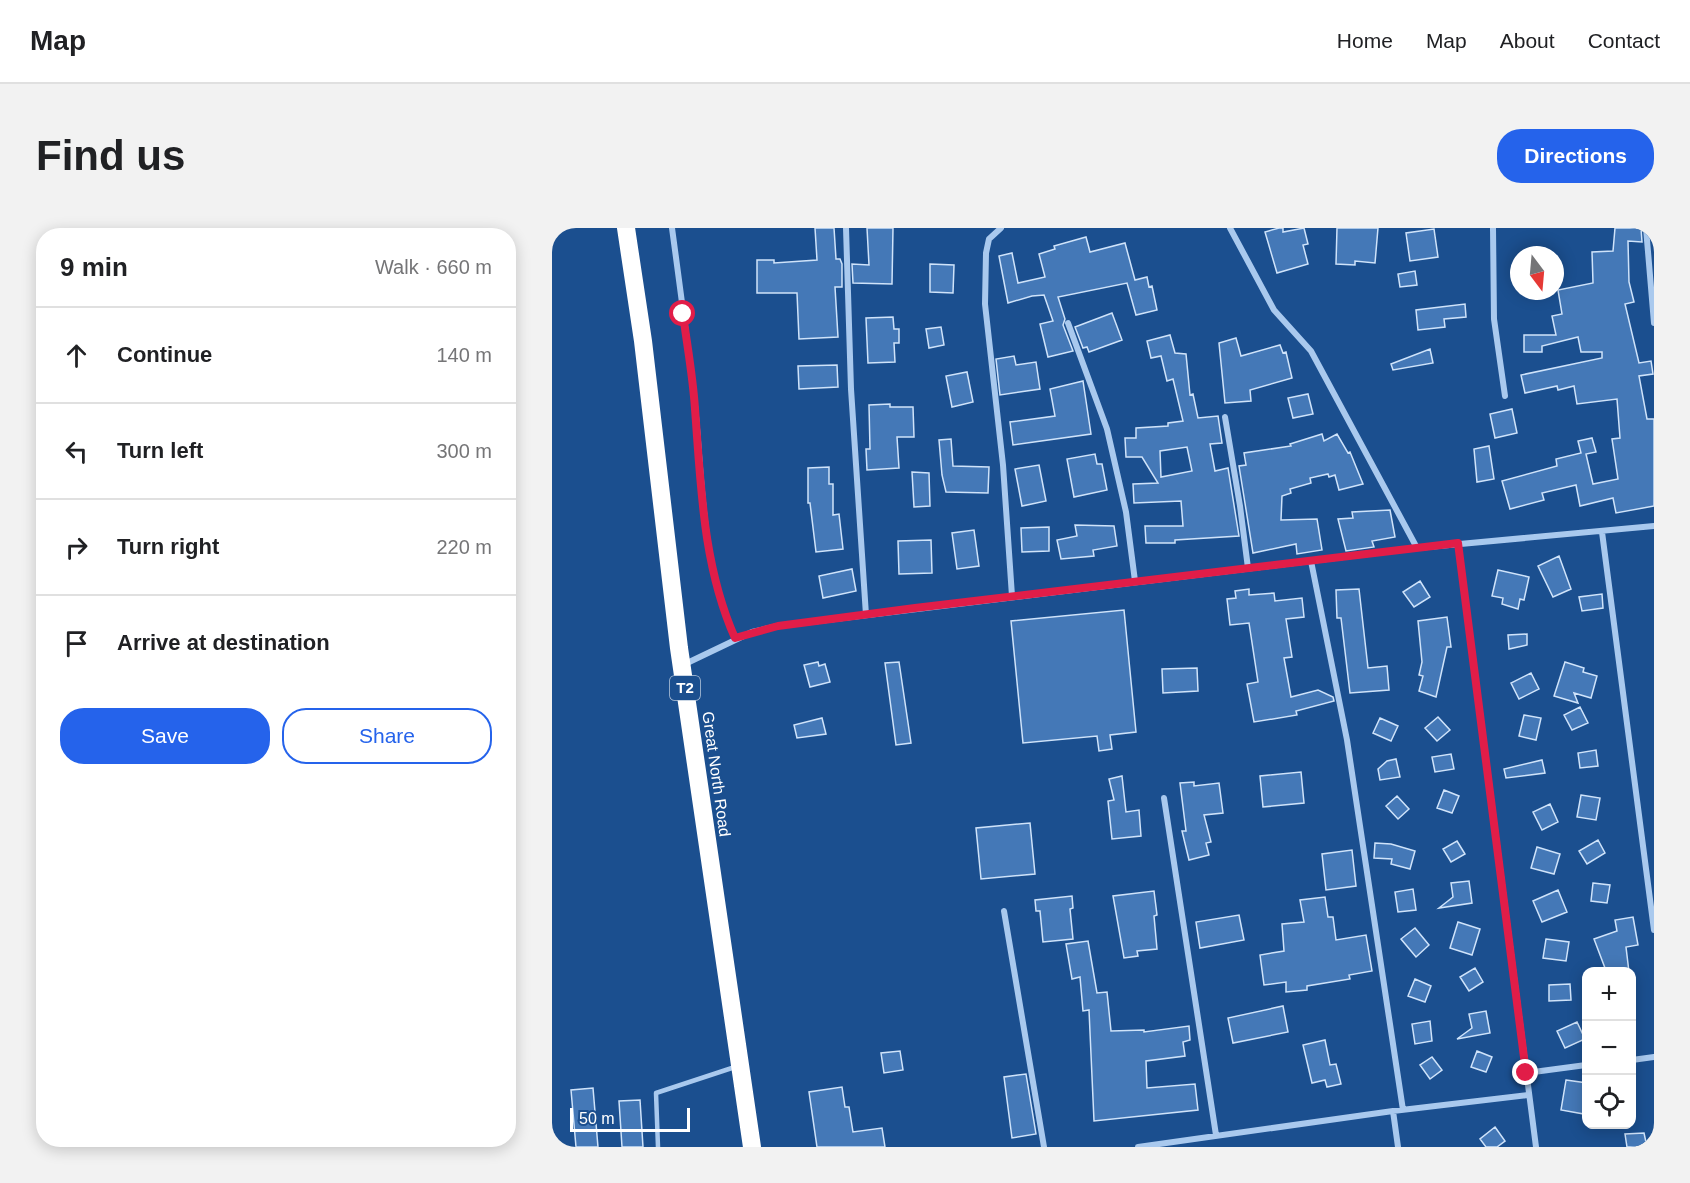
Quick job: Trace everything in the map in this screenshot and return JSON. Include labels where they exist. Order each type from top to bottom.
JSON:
[{"type":"highway","name":"Great North Road","points":[[626,228],[643,341],[681,665],[752,1147]]},
{"type":"street","points":[[672,228],[695,406],[702,511],[717,592],[735,638]]},
{"type":"street","points":[[846,228],[851,389],[866,615]]},
{"type":"street","points":[[1230,228],[1274,309],[1311,351],[1417,548]]},
{"type":"street","points":[[1493,228],[1494,319],[1505,396]]},
{"type":"street","points":[[1646,228],[1654,323]]},
{"type":"street","points":[[997,229],[989,239],[986,253],[985,304],[1003,465],[1012,596]]},
{"type":"street","points":[[1068,323],[1107,429],[1126,512],[1135,581]]},
{"type":"street","points":[[1225,417],[1248,568]]},
{"type":"street","points":[[681,665],[735,638],[778,626],[1458,543],[1654,526]]},
{"type":"street","points":[[1602,532],[1654,930]]},
{"type":"street","points":[[1458,543],[1536,1147]]},
{"type":"street","points":[[1311,561],[1347,740],[1403,1110]]},
{"type":"street","points":[[1164,798],[1216,1135]]},
{"type":"street","points":[[1004,911],[1044,1147]]},
{"type":"street","points":[[1636,1059],[1654,1057]]},
{"type":"street","points":[[1526,1073],[1582,1066]]},
{"type":"street","points":[[1138,1147],[1393,1111],[1528,1095]]},
{"type":"street","points":[[1393,1111],[1398,1147]]},
{"type":"lane","points":[[658,1147],[656,1093],[740,1065]]},
{"type":"building","points":[[815,228],[834,228],[836,259],[840,259],[842,264],[842,287],[835,287],[838,337],[799,339],[797,293],[757,293],[757,260],[774,260],[774,263],[817,260]]},
{"type":"building","points":[[867,228],[893,228],[892,284],[853,283],[852,264],[869,265]]},
{"type":"building","points":[[1283,228],[1283,232],[1304,228],[1308,244],[1303,245],[1308,264],[1277,273],[1265,232]]},
{"type":"building","points":[[1337,228],[1378,228],[1375,263],[1355,261],[1355,265],[1336,264]]},
{"type":"building","points":[[1615,228],[1641,228],[1642,242],[1628,241],[1629,282],[1634,302],[1625,304],[1639,363],[1651,361],[1653,374],[1639,376],[1647,419],[1654,419],[1654,506],[1616,513],[1613,498],[1580,506],[1576,485],[1542,493],[1544,500],[1510,509],[1502,481],[1557,466],[1556,459],[1581,453],[1578,441],[1592,438],[1596,452],[1586,454],[1593,484],[1618,479],[1612,439],[1620,438],[1617,399],[1577,404],[1574,386],[1558,390],[1557,386],[1525,393],[1521,375],[1602,358],[1602,352],[1581,352],[1578,337],[1542,346],[1542,352],[1524,352],[1524,335],[1556,335],[1552,316],[1562,314],[1560,300],[1564,300],[1564,289],[1593,283],[1592,252],[1613,251]]},
{"type":"building","points":[[1434,229],[1438,257],[1410,261],[1406,233]]},
{"type":"building","points":[[1086,237],[1090,252],[1125,243],[1135,280],[1147,277],[1149,287],[1152,286],[1157,310],[1136,315],[1127,283],[1058,297],[1065,319],[1063,325],[1073,351],[1048,357],[1040,324],[1053,321],[1044,295],[1008,303],[999,256],[1012,253],[1018,283],[1045,277],[1039,254],[1055,249],[1054,246]]},
{"type":"building","points":[[930,264],[954,265],[953,293],[930,292]]},
{"type":"building","points":[[1415,271],[1417,285],[1400,287],[1398,274]]},
{"type":"building","points":[[1465,304],[1466,317],[1444,319],[1445,327],[1418,330],[1416,310]]},
{"type":"building","points":[[1112,313],[1122,340],[1089,352],[1087,347],[1083,348],[1075,327]]},
{"type":"building","points":[[893,317],[894,329],[899,329],[899,343],[894,343],[895,362],[868,363],[866,318]]},
{"type":"building","points":[[941,327],[944,345],[929,348],[926,329]]},
{"type":"building","points":[[1170,335],[1175,353],[1186,354],[1190,395],[1193,394],[1198,418],[1218,416],[1222,443],[1210,444],[1215,471],[1228,468],[1239,536],[1175,540],[1175,543],[1146,543],[1145,526],[1183,526],[1181,501],[1134,503],[1133,484],[1158,483],[1142,457],[1126,457],[1125,438],[1136,438],[1136,428],[1168,426],[1168,423],[1183,421],[1173,379],[1167,381],[1161,356],[1151,358],[1147,341]],"holes":[[[1187,447],[1192,471],[1161,477],[1160,451]]]},
{"type":"building","points":[[1236,338],[1241,356],[1280,345],[1283,353],[1286,352],[1292,378],[1250,390],[1251,401],[1225,403],[1219,343]]},
{"type":"building","points":[[1430,349],[1433,363],[1393,370],[1391,364]]},
{"type":"building","points":[[1014,356],[1016,365],[1036,362],[1040,389],[1000,395],[996,359]]},
{"type":"building","points":[[837,365],[838,387],[799,389],[798,366]]},
{"type":"building","points":[[967,372],[973,402],[952,407],[946,376]]},
{"type":"building","points":[[1083,381],[1091,434],[1013,445],[1010,422],[1055,416],[1050,389]]},
{"type":"building","points":[[1308,394],[1313,414],[1293,418],[1288,398]]},
{"type":"building","points":[[890,404],[890,407],[913,407],[914,437],[897,437],[899,468],[867,470],[866,449],[870,449],[869,405]]},
{"type":"building","points":[[1512,409],[1517,433],[1495,438],[1490,414]]},
{"type":"building","points":[[1322,434],[1324,441],[1337,434],[1348,453],[1350,452],[1363,484],[1339,490],[1335,475],[1329,477],[1328,474],[1310,478],[1311,483],[1290,489],[1291,493],[1282,496],[1281,520],[1317,519],[1322,550],[1297,554],[1296,544],[1253,553],[1239,466],[1246,465],[1244,453],[1291,446],[1290,444]]},
{"type":"building","points":[[951,439],[953,466],[989,467],[988,493],[946,492],[939,440]]},
{"type":"building","points":[[1489,446],[1494,479],[1477,482],[1474,449]]},
{"type":"building","points":[[1095,454],[1097,464],[1102,464],[1107,490],[1074,497],[1067,459]]},
{"type":"building","points":[[1039,465],[1046,501],[1022,506],[1015,469]]},
{"type":"building","points":[[829,467],[829,484],[833,484],[833,515],[839,514],[843,549],[816,552],[810,503],[808,503],[808,468]]},
{"type":"building","points":[[912,472],[929,473],[930,506],[914,507]]},
{"type":"building","points":[[1390,510],[1395,537],[1372,541],[1374,547],[1346,551],[1338,519],[1353,518],[1352,512]]},
{"type":"building","points":[[1075,525],[1114,526],[1117,546],[1093,550],[1094,556],[1061,559],[1057,540],[1077,536]]},
{"type":"building","points":[[1049,527],[1049,551],[1022,552],[1021,528]]},
{"type":"building","points":[[974,530],[979,566],[957,569],[952,533]]},
{"type":"building","points":[[931,540],[932,573],[899,574],[898,541]]},
{"type":"building","points":[[1559,556],[1571,589],[1553,597],[1538,566]]},
{"type":"building","points":[[852,569],[856,591],[823,598],[819,576]]},
{"type":"building","points":[[1498,570],[1529,577],[1524,600],[1520,599],[1518,609],[1502,604],[1503,598],[1492,596]]},
{"type":"building","points":[[1420,581],[1430,597],[1414,607],[1403,592]]},
{"type":"building","points":[[1249,589],[1249,595],[1274,593],[1275,601],[1302,598],[1304,617],[1286,619],[1292,657],[1284,658],[1291,697],[1318,690],[1333,697],[1334,701],[1296,711],[1297,715],[1254,722],[1247,684],[1258,682],[1249,623],[1230,625],[1227,599],[1236,598],[1235,591]]},
{"type":"building","points":[[1359,589],[1368,668],[1387,666],[1389,690],[1350,693],[1341,618],[1337,618],[1336,590]]},
{"type":"building","points":[[1602,594],[1603,608],[1582,611],[1579,597]]},
{"type":"building","points":[[1124,610],[1136,732],[1110,735],[1112,749],[1099,751],[1097,736],[1023,743],[1011,621]]},
{"type":"building","points":[[1447,617],[1451,647],[1447,647],[1436,697],[1419,691],[1423,676],[1419,675],[1422,662],[1418,621]]},
{"type":"building","points":[[1527,634],[1527,645],[1509,649],[1508,635]]},
{"type":"building","points":[[818,662],[819,666],[825,664],[830,682],[810,687],[804,665]]},
{"type":"building","points":[[899,662],[911,743],[896,745],[885,663]]},
{"type":"building","points":[[1565,662],[1584,668],[1583,672],[1597,676],[1591,698],[1574,693],[1578,703],[1554,696]]},
{"type":"building","points":[[1197,668],[1198,691],[1163,693],[1162,669]]},
{"type":"building","points":[[1531,673],[1539,689],[1519,699],[1511,683]]},
{"type":"building","points":[[1580,707],[1588,723],[1572,730],[1564,715]]},
{"type":"building","points":[[1524,715],[1541,718],[1536,740],[1519,736]]},
{"type":"building","points":[[1438,717],[1450,730],[1437,741],[1425,728]]},
{"type":"building","points":[[822,718],[826,734],[797,738],[794,725]]},
{"type":"building","points":[[1380,718],[1398,726],[1391,741],[1373,733]]},
{"type":"building","points":[[1596,750],[1598,766],[1580,768],[1578,753]]},
{"type":"building","points":[[1451,754],[1454,769],[1435,772],[1432,757]]},
{"type":"building","points":[[1396,759],[1400,777],[1380,780],[1378,769],[1387,761]]},
{"type":"building","points":[[1542,760],[1545,773],[1506,778],[1504,769]]},
{"type":"building","points":[[1301,772],[1304,803],[1263,807],[1260,776]]},
{"type":"building","points":[[1122,776],[1126,812],[1139,810],[1141,836],[1112,839],[1108,801],[1114,800],[1109,779]]},
{"type":"building","points":[[1194,782],[1194,786],[1219,783],[1223,813],[1204,815],[1211,842],[1206,843],[1209,855],[1189,860],[1182,831],[1186,831],[1180,783]]},
{"type":"building","points":[[1444,790],[1459,796],[1452,813],[1437,808]]},
{"type":"building","points":[[1581,795],[1600,798],[1596,820],[1577,817]]},
{"type":"building","points":[[1397,796],[1409,809],[1398,819],[1386,806]]},
{"type":"building","points":[[1550,804],[1558,822],[1542,830],[1533,812]]},
{"type":"building","points":[[1030,823],[1035,874],[981,879],[976,828]]},
{"type":"building","points":[[1598,840],[1605,853],[1587,864],[1579,851]]},
{"type":"building","points":[[1457,841],[1465,854],[1451,862],[1443,849]]},
{"type":"building","points":[[1375,843],[1391,844],[1415,851],[1410,869],[1391,864],[1392,859],[1374,858]]},
{"type":"building","points":[[1537,847],[1560,854],[1554,874],[1531,868]]},
{"type":"building","points":[[1352,850],[1356,886],[1326,890],[1322,854]]},
{"type":"building","points":[[1469,881],[1472,903],[1439,908],[1453,897],[1451,883]]},
{"type":"building","points":[[1593,883],[1610,885],[1607,903],[1591,901]]},
{"type":"building","points":[[1413,889],[1416,910],[1398,912],[1395,892]]},
{"type":"building","points":[[1558,890],[1567,912],[1542,922],[1533,901]]},
{"type":"building","points":[[1154,891],[1157,949],[1137,951],[1138,956],[1124,958],[1113,896]]},
{"type":"building","points":[[1072,896],[1073,908],[1070,909],[1073,939],[1043,942],[1040,911],[1036,911],[1035,900]]},
{"type":"building","points":[[1325,897],[1328,917],[1333,917],[1336,940],[1366,935],[1372,971],[1349,975],[1350,979],[1307,986],[1307,990],[1286,992],[1286,982],[1264,985],[1260,955],[1284,951],[1282,924],[1304,922],[1300,900]]},
{"type":"building","points":[[1239,915],[1244,940],[1200,948],[1196,922]]},
{"type":"building","points":[[1633,917],[1638,945],[1626,947],[1628,967],[1605,967],[1594,939],[1617,931],[1615,920]]},
{"type":"building","points":[[1458,922],[1480,929],[1472,955],[1450,948]]},
{"type":"building","points":[[1415,928],[1429,945],[1416,957],[1401,939]]},
{"type":"building","points":[[1546,939],[1569,942],[1566,961],[1543,958]]},
{"type":"building","points":[[1088,941],[1097,993],[1107,992],[1111,1031],[1144,1030],[1144,1032],[1189,1026],[1190,1040],[1183,1042],[1185,1056],[1146,1061],[1147,1088],[1195,1084],[1198,1110],[1094,1121],[1089,1010],[1083,1011],[1080,977],[1072,979],[1066,944]]},
{"type":"building","points":[[1475,968],[1483,982],[1469,991],[1460,977]]},
{"type":"building","points":[[1415,979],[1431,986],[1425,1002],[1408,996]]},
{"type":"building","points":[[1570,984],[1571,1000],[1549,1001],[1549,985]]},
{"type":"building","points":[[1283,1006],[1288,1032],[1233,1043],[1228,1018]]},
{"type":"building","points":[[1486,1011],[1490,1033],[1457,1039],[1472,1028],[1469,1014]]},
{"type":"building","points":[[1430,1021],[1432,1041],[1415,1044],[1412,1024]]},
{"type":"building","points":[[1577,1022],[1582,1033],[1582,1040],[1565,1048],[1557,1031]]},
{"type":"building","points":[[1325,1040],[1330,1065],[1336,1064],[1341,1084],[1327,1087],[1325,1080],[1312,1083],[1303,1045]]},
{"type":"building","points":[[900,1051],[903,1070],[884,1073],[881,1053]]},
{"type":"building","points":[[1477,1051],[1492,1057],[1486,1072],[1471,1067]]},
{"type":"building","points":[[1432,1057],[1442,1070],[1430,1079],[1420,1065]]},
{"type":"building","points":[[1026,1074],[1036,1134],[1012,1138],[1004,1077]]},
{"type":"building","points":[[1566,1080],[1582,1082],[1582,1114],[1561,1110]]},
{"type":"building","points":[[842,1087],[845,1107],[849,1107],[853,1132],[882,1128],[885,1147],[817,1147],[809,1092]]},
{"type":"building","points":[[593,1088],[598,1147],[576,1147],[571,1090]]},
{"type":"building","points":[[640,1100],[643,1147],[622,1147],[619,1101]]},
{"type":"building","points":[[1495,1127],[1505,1141],[1497,1147],[1486,1147],[1480,1139]]},
{"type":"building","points":[[1644,1133],[1647,1147],[1627,1147],[1625,1134]]},
{"type":"route","points":[[683,314],[695,406],[702,511],[717,592],[735,638],[778,626],[1458,543],[1526,1073]]}]
